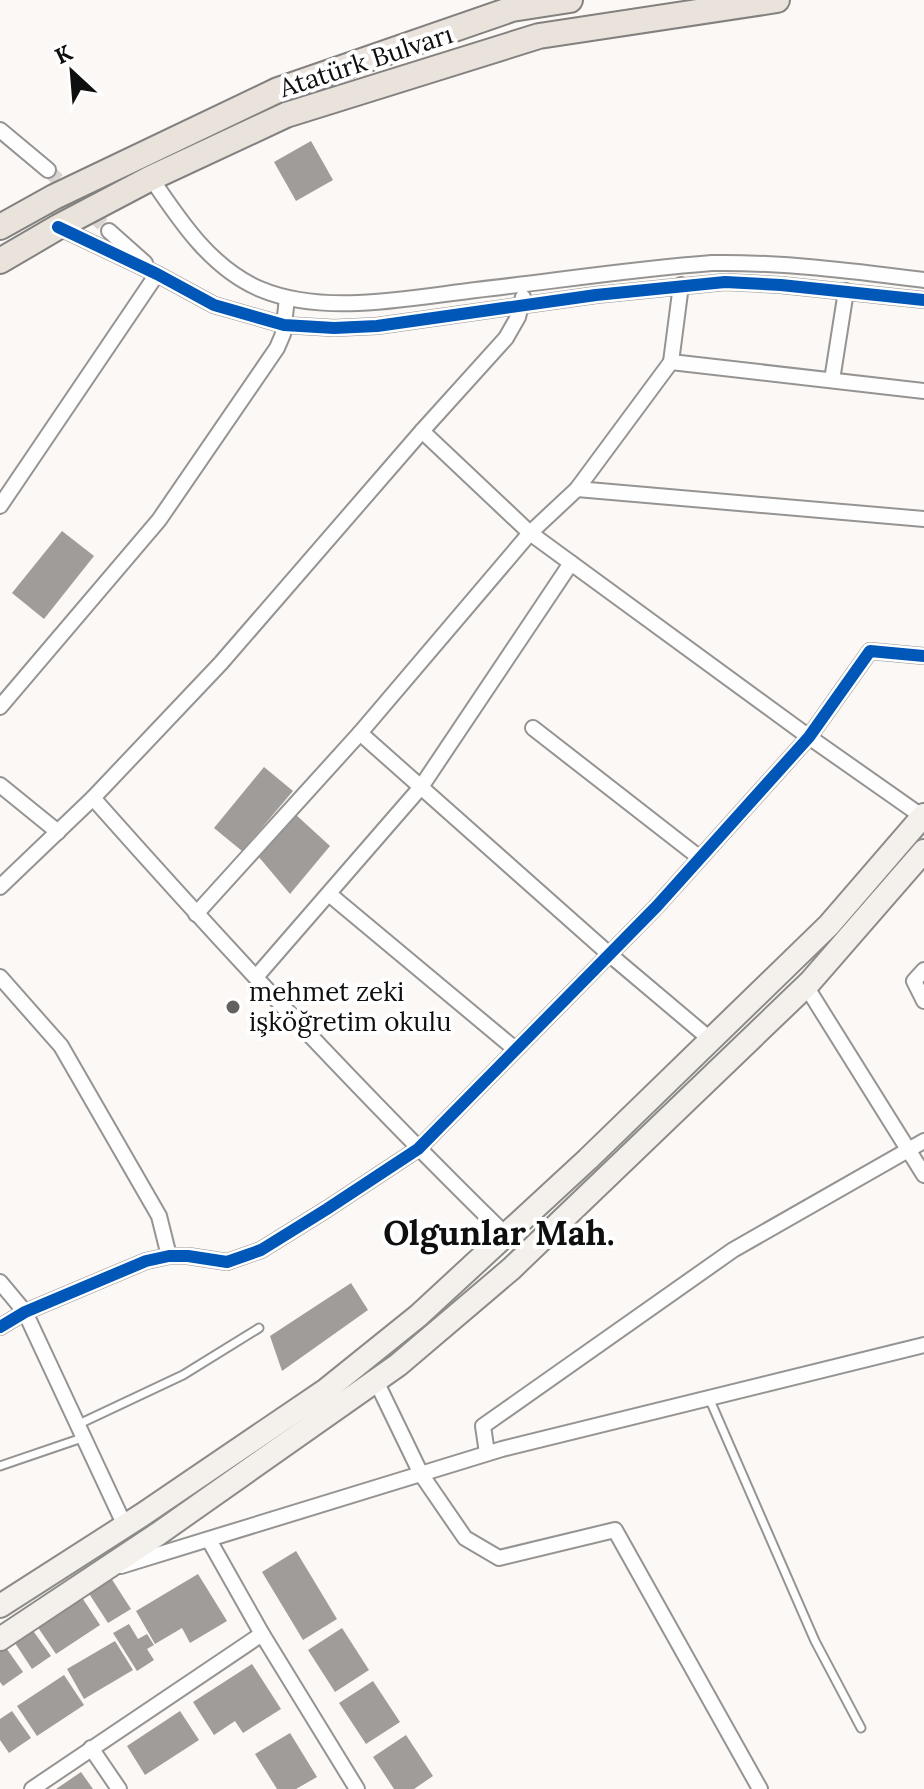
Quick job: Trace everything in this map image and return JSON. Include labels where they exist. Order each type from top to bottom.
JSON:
[{"type":"main road","name":"Atatürk Bulvarı","points":[[0,227],[81,184],[278,90],[512,9],[570,0]]},
{"type":"main road","name":"Atatürk Bulvarı","points":[[0,261],[151,178],[286,115],[539,36],[777,0]]},
{"type":"main road","points":[[0,1606],[326,1390],[418,1316],[829,925],[923,816]]},
{"type":"main road","points":[[0,1639],[102,1572],[376,1381],[511,1269],[806,986],[924,851]]},
{"type":"street","points":[[0,130],[48,170]]},
{"type":"street","points":[[151,178],[173,211],[213,257],[235,275],[287,298],[317,303],[359,302],[664,267],[736,263],[817,266],[924,280]]},
{"type":"street","points":[[58,227],[214,305],[284,325],[377,326],[681,285],[725,282],[924,300]]},
{"type":"street","points":[[109,231],[157,274]]},
{"type":"street","points":[[0,506],[157,274]]},
{"type":"street","points":[[0,887],[93,798],[221,663],[506,338],[522,306],[526,284]]},
{"type":"street","points":[[196,914],[360,733],[530,533],[577,489],[671,362],[681,285]]},
{"type":"street","points":[[832,380],[846,291]]},
{"type":"street","points":[[0,707],[159,520],[277,348],[287,298]]},
{"type":"street","points":[[671,362],[924,391]]},
{"type":"street","points":[[422,431],[530,533],[809,737],[923,816]]},
{"type":"street","points":[[577,489],[924,519]]},
{"type":"street","points":[[256,977],[421,787],[571,563]]},
{"type":"street","points":[[0,1327],[25,1312],[146,1261],[169,1256],[227,1262],[261,1250],[418,1149],[700,858],[809,737],[870,651],[924,656]]},
{"type":"street","points":[[533,728],[700,858]]},
{"type":"street","points":[[360,733],[609,954],[711,1040]]},
{"type":"street","points":[[0,785],[58,832]]},
{"type":"street","points":[[93,798],[196,914],[418,1149],[506,1235]]},
{"type":"street","points":[[329,894],[515,1049]]},
{"type":"street","points":[[924,970],[914,981],[924,1001]]},
{"type":"street","points":[[0,977],[61,1046],[159,1216],[169,1256]]},
{"type":"street","points":[[806,986],[924,1175]]},
{"type":"street","points":[[487,1453],[483,1426],[733,1250],[924,1141]]},
{"type":"street","points":[[0,1282],[25,1312],[125,1526]]},
{"type":"street","points":[[102,1572],[487,1453],[924,1345]]},
{"type":"street","points":[[376,1381],[421,1474],[465,1538],[499,1558],[615,1530],[760,1789]]},
{"type":"street","points":[[209,1540],[262,1634],[357,1789]]},
{"type":"street","points":[[32,1789],[262,1634]]},
{"type":"street","points":[[91,1748],[119,1789]]},
{"type":"lane","points":[[0,1466],[82,1430],[183,1375],[259,1328]]},
{"type":"lane","points":[[709,1398],[815,1641],[861,1728]]},
{"type":"building","points":[[311,141],[333,180],[296,201],[274,162]]},
{"type":"building","points":[[62,531],[94,556],[44,619],[12,593]]},
{"type":"building","points":[[264,767],[293,791],[242,851],[214,828]]},
{"type":"building","points":[[295,814],[330,846],[290,894],[258,856]]},
{"type":"building","points":[[351,1283],[368,1310],[282,1371],[270,1336]]},
{"type":"building","points":[[296,1551],[337,1619],[303,1640],[262,1572]]},
{"type":"building","points":[[198,1574],[227,1621],[190,1643],[182,1628],[155,1644],[136,1611]]},
{"type":"building","points":[[111,1578],[131,1609],[108,1623],[88,1592]]},
{"type":"building","points":[[81,1596],[100,1625],[56,1654],[37,1626]]},
{"type":"building","points":[[129,1624],[138,1639],[147,1634],[154,1645],[147,1649],[154,1660],[137,1671],[113,1633]]},
{"type":"building","points":[[29,1625],[51,1656],[32,1669],[11,1637]]},
{"type":"building","points":[[342,1628],[369,1670],[335,1692],[308,1650]]},
{"type":"building","points":[[115,1641],[133,1670],[84,1699],[67,1669]]},
{"type":"building","points":[[2,1642],[23,1672],[3,1686],[0,1682]]},
{"type":"building","points":[[252,1664],[281,1709],[243,1733],[235,1721],[214,1735],[193,1702]]},
{"type":"building","points":[[64,1675],[84,1705],[37,1736],[17,1706]]},
{"type":"building","points":[[373,1681],[400,1722],[366,1744],[339,1703]]},
{"type":"building","points":[[12,1711],[31,1738],[9,1753],[0,1740],[0,1719]]},
{"type":"building","points":[[180,1711],[199,1740],[145,1775],[127,1746]]},
{"type":"building","points":[[290,1733],[317,1777],[296,1789],[277,1789],[255,1754]]},
{"type":"building","points":[[406,1735],[433,1776],[414,1789],[394,1789],[373,1757]]},
{"type":"building","points":[[81,1772],[93,1789],[56,1789]]},
{"type":"tunnel","points":[[48,170],[109,231]]},
{"type":"cycle path","points":[[58,227],[214,305],[284,325],[334,328],[377,326],[596,295],[725,282],[924,300]]},
{"type":"cycle path","points":[[0,1327],[25,1312],[146,1261],[188,1256],[227,1262],[261,1250],[418,1149],[657,906],[809,737],[870,651],[924,656]]},
{"type":"place","name":"mehmet zeki işköğretim okulu","points":[[233,1007]]},
{"type":"district","name":"Olgunlar Mah.","points":[[499,1233]]}]
